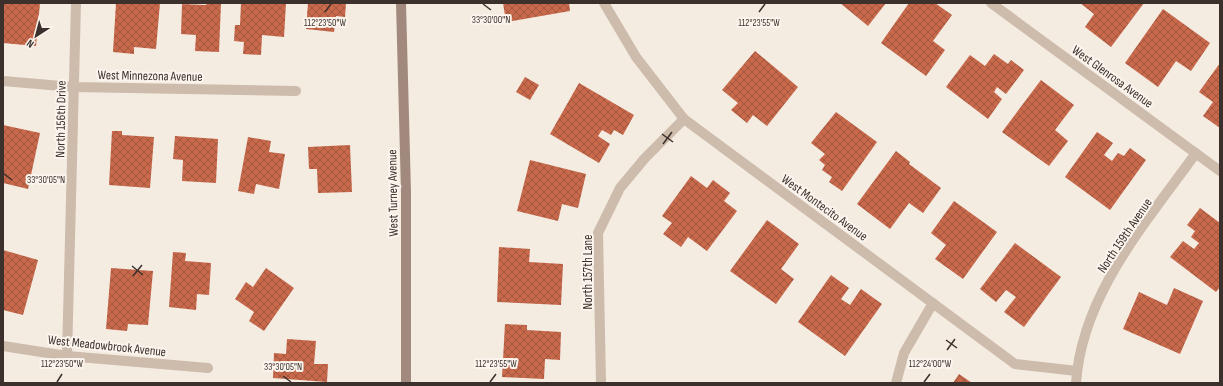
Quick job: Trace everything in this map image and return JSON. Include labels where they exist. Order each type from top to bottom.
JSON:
[{"type":"street","name":"North 156th Drive","points":[[67,356],[76,3]]},
{"type":"street","name":"West Turney Avenue","points":[[402,3],[406,193],[406,383]]},
{"type":"street","name":"West Montecito Avenue","points":[[604,3],[636,57],[684,119],[1015,364],[1077,371]]},
{"type":"street","name":"West Glenrosa Avenue","points":[[991,3],[1220,171]]},
{"type":"street","name":"West Minnezona Avenue","points":[[3,81],[73,87],[296,91]]},
{"type":"street","name":"North 157th Lane","points":[[602,383],[598,233],[620,188],[644,158],[684,119]]},
{"type":"street","name":"North 159th Avenue","points":[[1076,383],[1077,371],[1086,330],[1102,293],[1123,255],[1196,154]]},
{"type":"street","points":[[896,383],[904,353],[933,303]]},
{"type":"street","name":"West Meadowbrook Avenue","points":[[3,346],[67,356],[208,368]]},
{"type":"building","points":[[3,3],[40,3],[36,46],[3,43]]},
{"type":"building","points":[[116,3],[160,3],[156,49],[134,47],[134,54],[113,52]]},
{"type":"building","points":[[207,3],[221,3],[219,52],[195,51],[196,35],[181,34],[182,4],[206,5]]},
{"type":"building","points":[[241,3],[286,3],[284,37],[262,35],[261,55],[243,54],[244,42],[234,41],[235,25],[240,25]]},
{"type":"building","points":[[308,3],[346,3],[345,17],[336,16],[334,32],[306,29]]},
{"type":"building","points":[[503,3],[569,3],[570,11],[506,22]]},
{"type":"building","points":[[840,3],[886,3],[868,26]]},
{"type":"building","points":[[909,3],[935,3],[952,15],[933,41],[945,50],[926,76],[881,43]]},
{"type":"building","points":[[1080,3],[1144,3],[1111,47],[1085,27],[1094,14]]},
{"type":"building","points":[[1163,9],[1210,43],[1191,71],[1176,61],[1158,87],[1125,63]]},
{"type":"building","points":[[755,51],[798,87],[767,126],[753,115],[747,123],[731,110],[738,103],[722,90]]},
{"type":"building","points":[[994,54],[1008,64],[1011,60],[1024,70],[1006,94],[997,87],[994,92],[1002,99],[988,119],[946,87],[970,55],[985,66]]},
{"type":"building","points":[[1220,63],[1220,128],[1203,116],[1213,102],[1199,92]]},
{"type":"building","points":[[525,77],[539,85],[530,100],[516,92]]},
{"type":"building","points":[[1041,80],[1074,105],[1055,130],[1068,141],[1049,166],[1002,132]]},
{"type":"building","points":[[579,83],[634,115],[623,135],[614,130],[611,135],[602,130],[598,136],[610,144],[599,163],[550,134]]},
{"type":"building","points":[[836,112],[877,142],[842,191],[829,182],[832,177],[822,170],[825,165],[819,160],[825,154],[811,143]]},
{"type":"building","points":[[3,125],[40,133],[28,189],[3,183]]},
{"type":"building","points":[[112,131],[122,131],[122,135],[154,137],[150,188],[109,185]]},
{"type":"building","points":[[1097,132],[1113,143],[1104,155],[1112,161],[1118,153],[1124,156],[1130,148],[1146,160],[1110,210],[1065,177]]},
{"type":"building","points":[[175,136],[218,139],[216,183],[182,181],[183,160],[173,159]]},
{"type":"building","points":[[248,137],[271,141],[269,152],[285,154],[279,189],[256,184],[254,194],[238,191]]},
{"type":"building","points":[[350,145],[352,192],[318,193],[317,169],[309,169],[308,147]]},
{"type":"building","points":[[896,151],[910,162],[909,164],[941,188],[923,213],[909,203],[890,229],[857,204]]},
{"type":"building","points":[[530,160],[586,174],[578,208],[562,204],[558,221],[517,211]]},
{"type":"building","points":[[691,176],[707,188],[713,180],[730,193],[724,201],[737,211],[707,251],[688,237],[681,247],[663,234],[672,223],[662,216]]},
{"type":"building","points":[[954,201],[997,232],[963,279],[935,259],[946,245],[931,233]]},
{"type":"building","points":[[1200,208],[1220,223],[1220,287],[1216,292],[1170,257],[1183,241],[1194,249],[1199,243],[1191,237],[1195,231],[1187,225]]},
{"type":"building","points":[[767,220],[799,244],[781,269],[794,279],[776,304],[730,271]]},
{"type":"building","points":[[1015,243],[1061,277],[1024,327],[1004,312],[1016,297],[1006,290],[996,302],[980,289]]},
{"type":"building","points":[[499,247],[530,249],[529,262],[563,264],[561,305],[497,302]]},
{"type":"building","points":[[3,250],[38,260],[23,315],[3,310]]},
{"type":"building","points":[[173,252],[186,253],[185,261],[211,263],[209,295],[197,294],[196,310],[169,307]]},
{"type":"building","points":[[111,268],[153,271],[148,325],[128,324],[127,331],[106,329]]},
{"type":"building","points":[[266,268],[294,288],[264,331],[249,321],[254,312],[235,299],[246,282],[253,287]]},
{"type":"building","points":[[831,275],[849,288],[841,299],[850,305],[861,289],[882,304],[845,356],[798,322]]},
{"type":"building","points":[[1174,288],[1203,301],[1180,354],[1123,329],[1139,292],[1167,305]]},
{"type":"building","points":[[505,324],[527,325],[527,330],[561,332],[560,360],[545,359],[544,379],[502,377]]},
{"type":"building","points":[[287,339],[316,341],[314,364],[328,364],[327,382],[273,378],[274,353],[286,354]]},
{"type":"building","points":[[959,374],[972,383],[953,383]]}]
